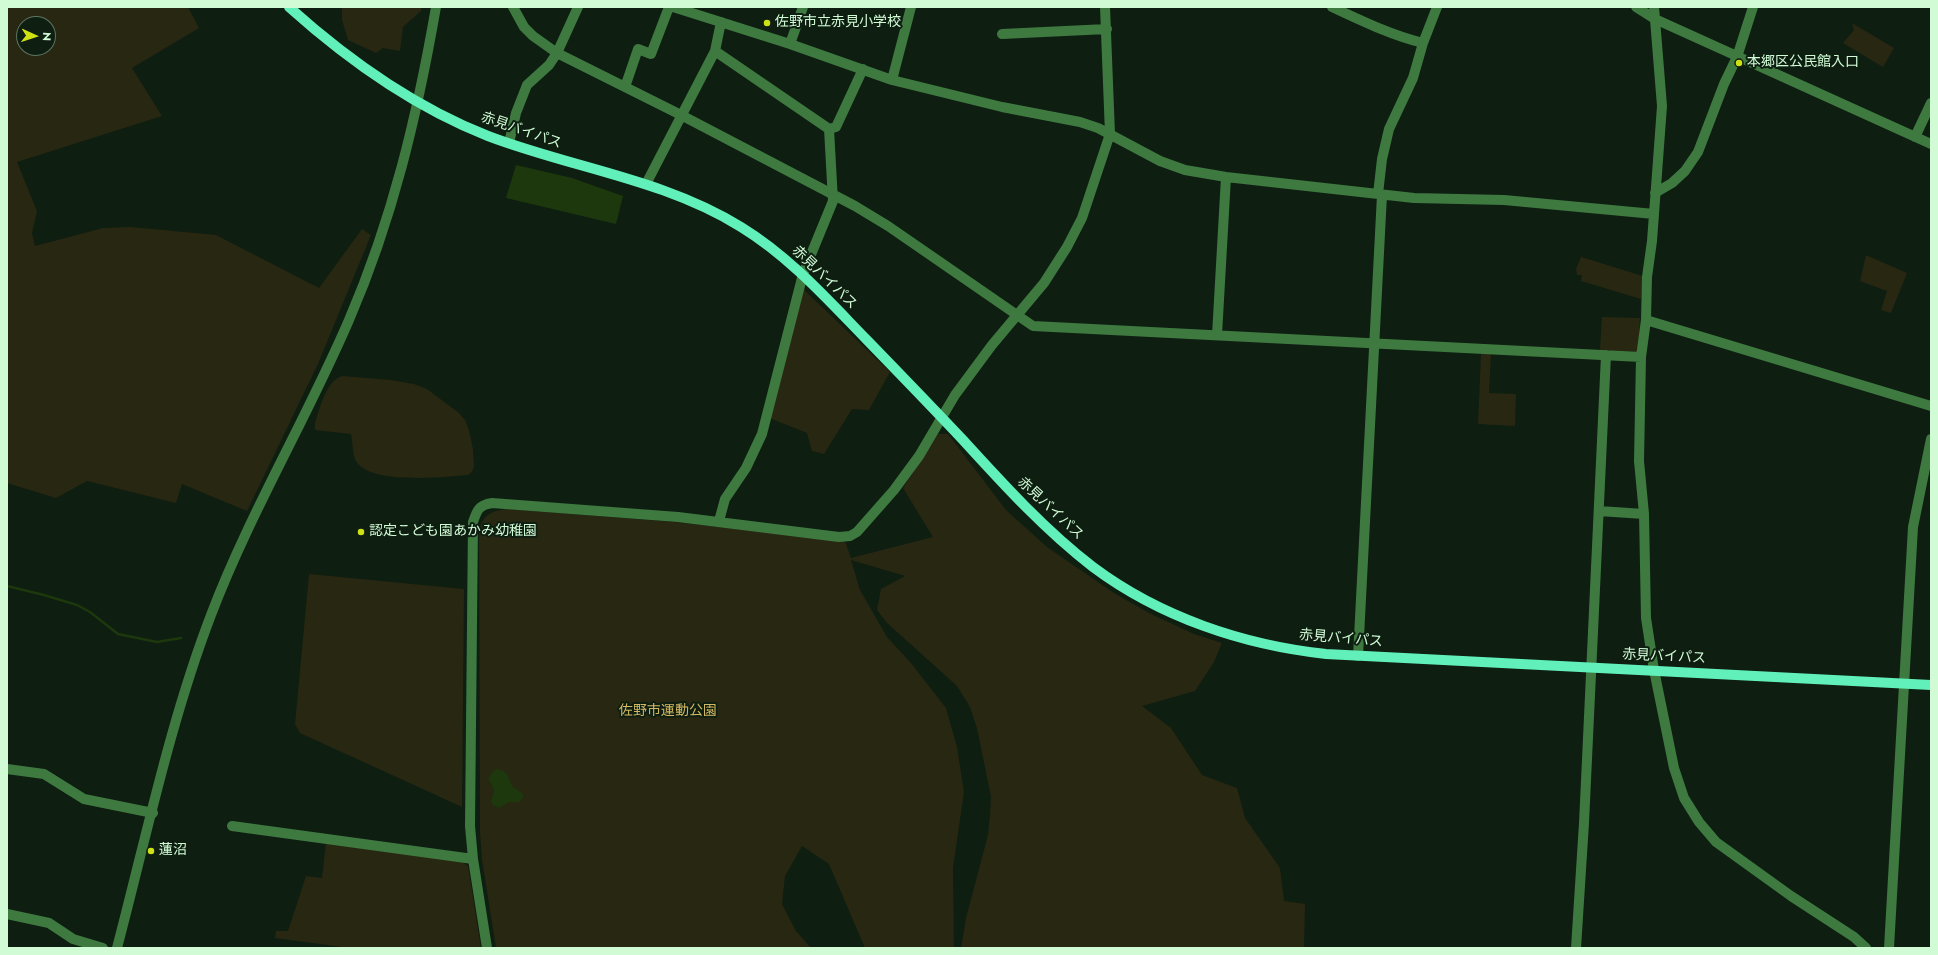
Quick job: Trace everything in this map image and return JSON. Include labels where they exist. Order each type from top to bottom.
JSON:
[{"type":"main road","name":"赤見バイパス","points":[[289,7],[348,56],[419,104],[469,128],[509,143],[646,184],[685,198],[723,216],[758,238],[803,274],[942,418],[1028,510],[1052,533],[1095,568],[1148,601],[1199,625],[1251,640],[1302,651],[1358,656],[1654,670],[1931,686]]},
{"type":"street","points":[[117,948],[153,813],[174,726],[211,616],[237,552],[327,368],[364,283],[393,199],[419,104],[436,7]]},
{"type":"street","points":[[513,7],[524,27],[533,36],[557,53],[681,115],[832,194],[888,226],[1033,326],[1641,357]]},
{"type":"street","points":[[509,143],[516,113],[527,85],[549,65],[557,53],[578,7]]},
{"type":"street","points":[[625,87],[638,49],[652,54],[669,7]]},
{"type":"street","points":[[673,7],[790,44],[892,80],[1002,107],[1080,122],[1110,134],[1160,161],[1185,170],[1226,177],[1414,198],[1504,200],[1654,214]]},
{"type":"street","points":[[790,44],[804,7]]},
{"type":"street","points":[[892,80],[911,7]]},
{"type":"street","points":[[487,948],[472,859],[470,826],[473,522],[477,510],[484,504],[492,503],[719,521],[827,535],[850,536],[864,525],[894,490],[919,456],[959,389],[992,345],[1018,316],[1044,282],[1067,247],[1082,218],[1110,134],[1105,7]]},
{"type":"street","points":[[1332,7],[1372,26],[1423,43]]},
{"type":"street","points":[[1358,656],[1375,344],[1382,159],[1389,129],[1413,78],[1423,43],[1437,7]]},
{"type":"street","points":[[1636,7],[1655,19],[1931,144]]},
{"type":"street","points":[[1654,7],[1662,106],[1654,214],[1647,277],[1646,320],[1641,357],[1639,460],[1644,514],[1646,618],[1654,670],[1674,768],[1684,798],[1705,831],[1729,853],[1854,937],[1866,948]]},
{"type":"street","points":[[1655,193],[1672,183],[1693,161],[1698,152],[1724,84],[1737,57],[1752,7]]},
{"type":"street","points":[[646,184],[715,50],[721,22]]},
{"type":"street","points":[[1002,34],[1107,29]]},
{"type":"street","points":[[715,50],[829,130]]},
{"type":"street","points":[[829,130],[836,127],[862,69]]},
{"type":"street","points":[[1914,137],[1931,103]]},
{"type":"street","points":[[719,521],[721,508],[725,499],[746,468],[762,434],[803,274],[833,201],[829,130]]},
{"type":"street","points":[[1217,335],[1226,177]]},
{"type":"street","points":[[1646,320],[1931,406]]},
{"type":"street","points":[[1576,948],[1584,823],[1590,668],[1606,355]]},
{"type":"street","points":[[1889,948],[1913,527],[1931,439]]},
{"type":"street","points":[[1599,511],[1644,514]]},
{"type":"street","points":[[7,769],[44,774],[84,799],[153,813]]},
{"type":"street","points":[[232,826],[472,859]]},
{"type":"street","points":[[7,914],[48,923],[73,940],[94,947],[103,948]]},
{"type":"green space","points":[[7,7],[188,7],[199,28],[132,68],[162,116],[17,162],[37,211],[32,233],[35,246],[103,228],[131,227],[216,235],[319,288],[362,229],[371,235],[318,364],[247,511],[182,484],[176,503],[87,481],[56,498],[7,483]]},
{"type":"green space","points":[[342,7],[421,7],[421,11],[403,27],[400,51],[383,48],[376,53],[348,40],[342,20]]},
{"type":"green space","points":[[1852,23],[1894,48],[1883,67],[1843,43],[1854,30]]},
{"type":"green space","points":[[1866,255],[1907,273],[1891,313],[1881,310],[1887,291],[1860,281]]},
{"type":"green space","points":[[1581,257],[1643,276],[1641,299],[1581,281],[1582,275],[1577,275],[1576,269]]},
{"type":"green space","points":[[801,287],[890,372],[869,410],[852,409],[824,454],[812,451],[807,433],[767,417]]},
{"type":"green space","points":[[1602,317],[1640,318],[1638,352],[1600,350]]},
{"type":"green space","points":[[1481,353],[1491,353],[1489,393],[1516,394],[1515,426],[1478,424]]},
{"type":"green space","points":[[342,376],[391,380],[414,384],[427,389],[459,413],[465,420],[473,449],[474,466],[472,472],[468,475],[408,478],[376,474],[364,469],[356,461],[353,452],[351,434],[315,430],[315,423],[324,396],[332,383]]},
{"type":"green space","name":"佐野市運動公園","points":[[938,434],[948,434],[1006,510],[1047,547],[1114,593],[1149,613],[1194,634],[1222,643],[1214,662],[1195,691],[1142,706],[1171,728],[1202,775],[1237,788],[1245,818],[1280,868],[1284,901],[1305,904],[1304,948],[961,948],[966,918],[988,835],[990,815],[991,797],[977,728],[970,707],[957,686],[887,623],[877,610],[881,589],[905,576],[851,560],[860,590],[887,637],[911,663],[946,708],[957,747],[964,792],[953,868],[954,948],[865,948],[829,864],[802,846],[785,876],[782,904],[796,931],[811,948],[496,948],[482,860],[480,832],[479,529],[483,520],[489,514],[506,509],[674,522],[845,541],[851,558],[933,537],[903,488]]},
{"type":"green space","points":[[309,574],[464,589],[462,807],[300,733],[295,724]]},
{"type":"green space","points":[[326,842],[462,862],[468,866],[481,948],[350,948],[275,938],[276,931],[288,931],[306,876],[322,878]]},
{"type":"shaded area","points":[[516,165],[572,178],[623,196],[616,224],[506,198]]},
{"type":"shaded area","points":[[496,769],[502,770],[507,774],[512,786],[523,794],[523,798],[519,802],[509,802],[499,808],[493,805],[491,801],[494,791],[489,779],[491,773]]},
{"type":"waterway","points":[[7,586],[77,605],[90,612],[118,634],[157,642],[181,638]]},
{"type":"place","name":"佐野市立赤見小学校","points":[[767,23]]},
{"type":"place","name":"本郷区公民館入口","points":[[1739,63]]},
{"type":"place","name":"認定こども園あかみ幼稚園","points":[[361,532]]},
{"type":"place","name":"蓮沼","points":[[151,851]]}]
